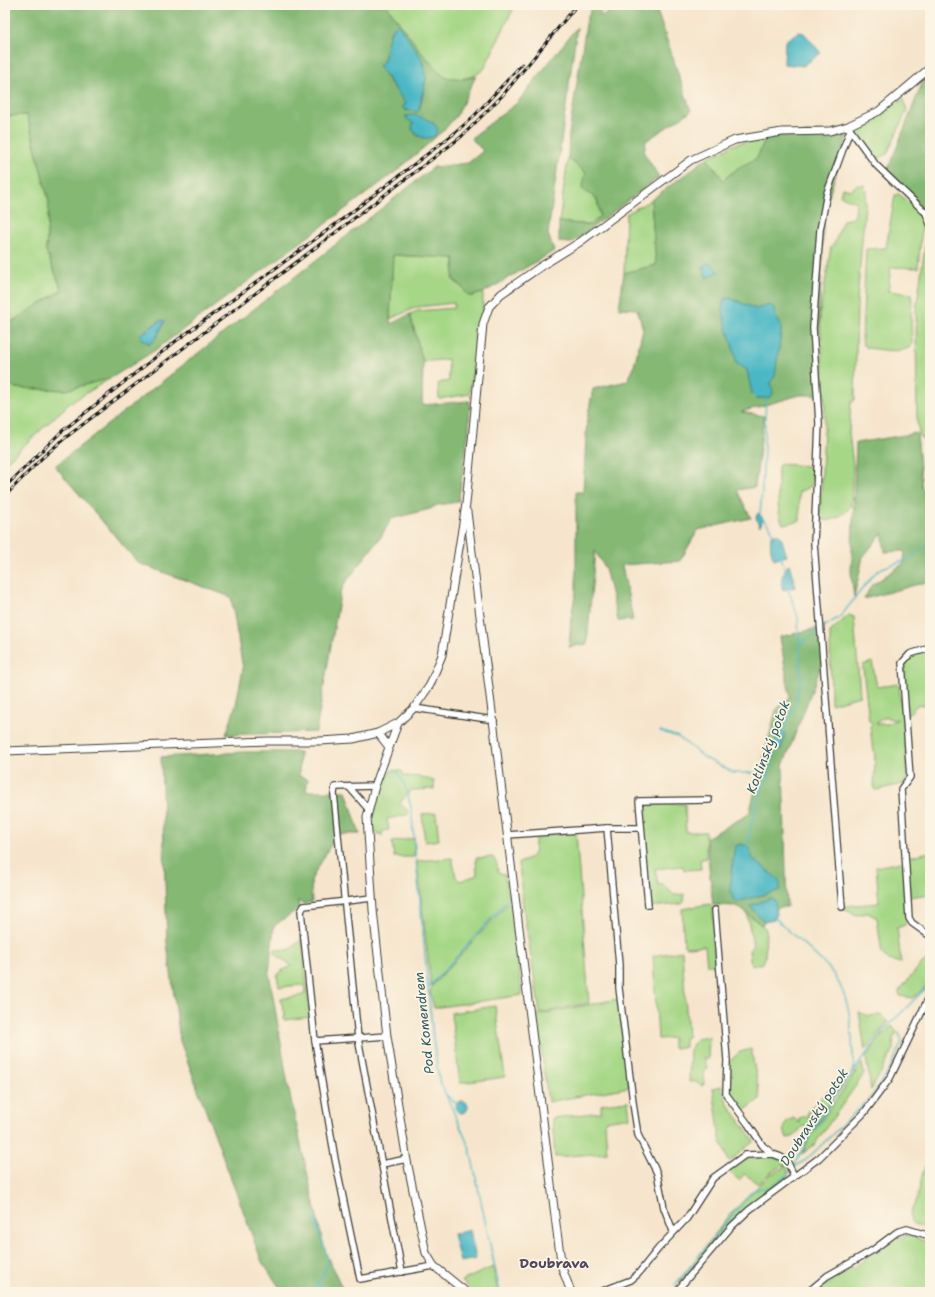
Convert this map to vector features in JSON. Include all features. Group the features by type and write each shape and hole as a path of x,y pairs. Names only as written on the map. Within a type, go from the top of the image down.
{"street":[{"path":"5,751 353,739 378,733 398,723 414,708 430,685 442,655 466,504 483,324 489,307 498,297 540,267 580,242 691,160 736,140 782,132 830,131 849,128 879,110 930,68"},
{"path":"849,128 876,165 926,213 930,224"},
{"path":"842,907 814,543 819,423 813,328 821,223 827,193 849,128"},
{"path":"466,504 557,1232 562,1268 571,1292"},
{"path":"930,648 910,654 902,663 910,777 908,782 901,789 909,918 912,923 930,936"},
{"path":"414,708 494,720"},
{"path":"398,723 375,786 367,817 372,898 387,1036 407,1159 426,1253 434,1266 466,1292"},
{"path":"378,733 389,747"},
{"path":"375,786 335,787 334,794 358,1038 402,1272"},
{"path":"349,787 369,810"},
{"path":"648,905 639,802 709,800"},
{"path":"507,835 607,828 641,828"},
{"path":"607,828 619,965 619,988 638,1135 657,1173 664,1208 674,1231"},
{"path":"372,898 304,906 301,911 315,1041 335,1159 360,1279 434,1266"},
{"path":"715,910 727,1060 726,1094 763,1146 773,1154 787,1161 794,1176"},
{"path":"676,1292 731,1227 750,1210 819,1158 864,1113 890,1078 930,995"},
{"path":"315,1041 387,1036"},
{"path":"600,1292 631,1280 638,1274 674,1231 687,1218 713,1178 730,1164 745,1155 773,1154"},
{"path":"382,1164 407,1159"},
{"path":"808,1292 827,1276 873,1250 897,1232 907,1229 930,1236"}],"green space":[{"path":"5,5 386,5 421,52 444,77 465,79 476,76 457,115 445,129 398,170 154,351 111,378 66,390 15,388 5,379 5,326 62,290 46,251 49,202 27,115 5,116","holes":["398,24 423,64 426,79 420,109 405,110 402,106 406,104 379,65 384,61 390,32","414,115 434,123 418,137 412,129 414,125 412,121","161,320 164,323 156,338 149,344 142,333"]},
{"path":"386,5 515,5 484,69 470,77 456,79 444,78 421,52"},
{"path":"593,5 604,5 599,16 632,5 655,5 691,111 646,141 644,153 659,177 572,243 559,242 559,222 591,225 600,216 597,199 582,189 586,173 568,158 569,134 587,18"},
{"path":"577,27 548,234 554,251 483,293 472,296 468,296 460,284 453,280 455,258 393,255 390,319 391,324 410,314 423,362 422,405 470,401 469,429 458,502 437,505 430,509 391,519 381,537 345,583 340,594 316,732 226,735 236,704 243,669 231,597 138,563 55,466 434,167 468,163 483,151 471,138 517,103"},
{"path":"930,75 930,216 887,172 923,81"},
{"path":"904,99 907,110 887,154 877,160 854,129"},
{"path":"27,115 49,202 46,251 62,290 5,326 5,116"},
{"path":"841,130 847,136 824,213 816,395 800,395 741,412 764,416 755,487 737,490 751,518 698,530 680,561 622,565 633,620 618,621 605,568 595,551 587,644 569,647 571,617 576,591 576,492 583,492 587,419 593,389 627,381 633,370 643,329 637,309 619,308 624,273 656,265 651,200 707,158 723,180 738,168 757,158 766,137"},
{"path":"766,137 757,158 738,168 723,180 707,158 736,144"},
{"path":"568,158 586,173 597,199 600,216 591,225 559,222"},
{"path":"857,185 865,185 866,192 857,302 855,400 851,403 849,432 853,466 851,506 845,513 837,518 824,520 820,519 825,406 820,315 831,247 835,242 843,220 853,218 855,215 856,202 840,196 842,188 851,190"},
{"path":"899,194 923,216 918,268 891,267 888,291 912,294 912,345 903,350 897,351 867,348 863,345 862,339 866,249 886,248 895,195"},
{"path":"651,200 656,265 624,273 626,214"},
{"path":"927,232 930,232 930,444 920,437 917,422 916,310"},
{"path":"393,254 405,256 455,258 453,280 472,296 483,293 483,309 469,394 439,399 438,383 449,381 448,359 423,362 410,314 418,311 454,308 454,303 417,307 390,319"},
{"path":"111,378 70,403 5,463 5,379 16,388 66,390"},
{"path":"917,433 922,489 930,491 930,581 864,599 871,586 904,563 905,551 885,552 882,533 863,557 854,597 851,572 856,443"},
{"path":"780,464 810,466 813,469 811,486 799,492 800,521 783,524 781,519 778,505 778,467"},
{"path":"849,615 854,617 860,696 831,704 830,632"},
{"path":"822,627 822,664 783,766 787,907 779,907 762,925 737,906 713,905 706,838 749,814 776,710 790,697 780,637"},
{"path":"930,650 930,701 927,704 916,706 907,716 904,675 906,661 914,654"},
{"path":"872,662 877,687 899,684 908,777 903,784 876,790 874,789 875,753 872,744 870,727 872,724 869,720 863,665","holes":["886,717 893,720 898,719 888,724 876,724"]},
{"path":"244,752 300,752 299,776 308,779 306,791 346,791 360,834 337,834 311,880 312,902 303,904 298,901 299,908 274,926 269,973 289,1091 321,1235 327,1256 344,1292 280,1292 280,1288 262,1262 180,1041 167,943 161,757"},
{"path":"392,770 402,771 404,776 421,777 434,781 434,789 411,790 400,803 409,812 407,815 387,819 389,830 382,831 383,835 380,835 372,830 371,817 381,790"},
{"path":"647,803 685,804 686,832 706,832 706,858 700,860 701,869 684,870 683,866 655,869 658,885 663,884 674,895 684,894 684,901 682,904 649,907 641,808"},
{"path":"436,813 439,840 425,842 422,814"},
{"path":"576,832 589,1003 540,1013 523,906 519,863 533,855 535,850 536,835"},
{"path":"414,838 414,857 394,857 392,842"},
{"path":"930,852 930,894 909,897 908,857"},
{"path":"493,857 497,864 498,872 505,875 509,899 431,986 417,863 418,861 452,858 456,877 460,881 477,875 476,858"},
{"path":"901,862 903,864 906,922 905,925 897,928 901,963 889,960 882,954 877,918 868,913 857,915 845,910 844,906 879,903 876,867"},
{"path":"508,903 511,904 522,995 434,1008 430,992 432,986"},
{"path":"710,904 713,910 715,964 707,965 705,946 687,947 684,945 682,909"},
{"path":"747,913 766,929 765,958 763,963 751,966 749,950 753,946"},
{"path":"302,937 310,1017 284,1020 285,1013 280,999 304,995 305,988 302,985 279,987 277,976 281,971 292,966 274,953 275,949 289,950 300,941"},
{"path":"682,951 688,1037 685,1038 685,1047 673,1048 673,1038 658,1039 653,956"},
{"path":"930,958 930,983 913,998 900,996 899,991 922,963"},
{"path":"618,999 629,1087 548,1102 537,1015"},
{"path":"495,1006 505,1077 460,1083 451,1013"},
{"path":"859,1012 868,1016 881,1015 888,1022 865,1050"},
{"path":"892,1026 897,1033 893,1038 894,1049 871,1090 866,1057 882,1035"},
{"path":"709,1037 708,1058 707,1060 703,1058 707,1067 704,1074 705,1084 702,1086 694,1081 689,1082 690,1050 696,1039"},
{"path":"751,1049 760,1099 744,1111 733,1100 728,1086 729,1062 740,1052"},
{"path":"862,1063 864,1074 814,1145 802,1154 810,1137"},
{"path":"843,1076 846,1078 814,1127 803,1126 793,1137 787,1138 784,1129 787,1121 794,1118 799,1123 799,1118 805,1116 808,1118 807,1112"},
{"path":"722,1086 727,1103 754,1141 729,1162 720,1138 713,1088"},
{"path":"628,1101 630,1117 605,1121 607,1153 555,1157 553,1118 601,1112 602,1104"},
{"path":"768,1155 784,1161 788,1169 787,1179 716,1239 681,1282 679,1282 728,1217 768,1176 785,1167 784,1164 767,1175 758,1184 745,1174 739,1180 727,1170 741,1160"},
{"path":"930,1156 930,1229 913,1224 910,1217 917,1198 923,1171"},
{"path":"909,1235 930,1243 930,1292 814,1292 897,1239"},
{"path":"493,1267 498,1291 475,1292 461,1281"}],"water":[{"path":"398,24 422,59 426,79 418,112 405,110 402,106 406,104 378,65 384,61 390,35 394,27"},
{"path":"798,32 804,33 821,53 803,66 784,64 785,41"},
{"path":"410,115 422,117 433,123 438,129 435,136 425,138 417,134 412,129 413,123 406,118 406,116"},
{"path":"706,263 713,265 718,272 707,278 703,268"},
{"path":"730,298 756,309 770,305 774,308 775,316 781,325 775,376 771,383 773,394 768,398 756,398 752,394 747,370 736,363 723,312 724,299"},
{"path":"162,320 165,321 156,338 149,345 148,342 142,341 140,335"},
{"path":"758,513 763,518 761,525 759,526 756,517"},
{"path":"778,534 781,537 787,556 774,559 770,545 771,536"},
{"path":"789,564 796,587 783,590 781,583 782,576"},
{"path":"781,729 785,734 781,750 773,747"},
{"path":"739,844 749,846 752,858 778,879 780,883 780,890 737,902 733,899 730,889 734,851 736,846"},
{"path":"771,898 775,901 777,914 774,920 764,922 750,906"},
{"path":"460,1101 464,1101 468,1107 464,1113 460,1113 456,1109 456,1105"},
{"path":"470,1230 476,1259 460,1262 453,1234"}],"waterway":[{"name":"Kotlinský potok","path":"760,514 766,398"},
{"name":"Kotlinský potok","path":"762,518 771,528 773,535"},
{"path":"823,627 840,617 874,574 882,568 909,559 930,545"},
{"name":"Kotlinský potok","path":"781,557 785,571"},
{"name":"Kotlinský potok","path":"783,732 796,702 801,678 798,617 788,589"},
{"path":"800,645 818,630"},
{"path":"660,731 678,737 705,758 734,773 768,773"},
{"name":"Kotlinský potok","path":"747,847 755,806 771,770 776,748"},
{"name":"Pod Komendrem","path":"396,770 405,785 411,807 433,1039 439,1079 470,1149 500,1292"},
{"path":"429,987 510,898"},
{"name":"Kotlinský potok","path":"775,918 827,966 836,978 847,1002 850,1016 854,1071"},
{"name":"Kotlinský potok","path":"792,1169 808,1139 836,1095 883,1031 930,984"},
{"path":"795,1166 806,1160 872,1096 889,1071 902,1042 899,1033"},
{"name":"Pod Komendrem","path":"446,1095 457,1104"},
{"name":"Doubravský potok","path":"675,1285 752,1191 777,1182 790,1172"},
{"path":"314,1217 327,1256 327,1268 317,1284"},
{"path":"309,1292 317,1284 333,1292"}],"railway":[{"path":"5,496 42,458 65,438 461,137 502,96 577,5"},
{"path":"6,486 61,432 176,341 340,221 456,132 475,115 522,64"}],"district":[{"name":"Doubrava","path":"554,1263"}]}
